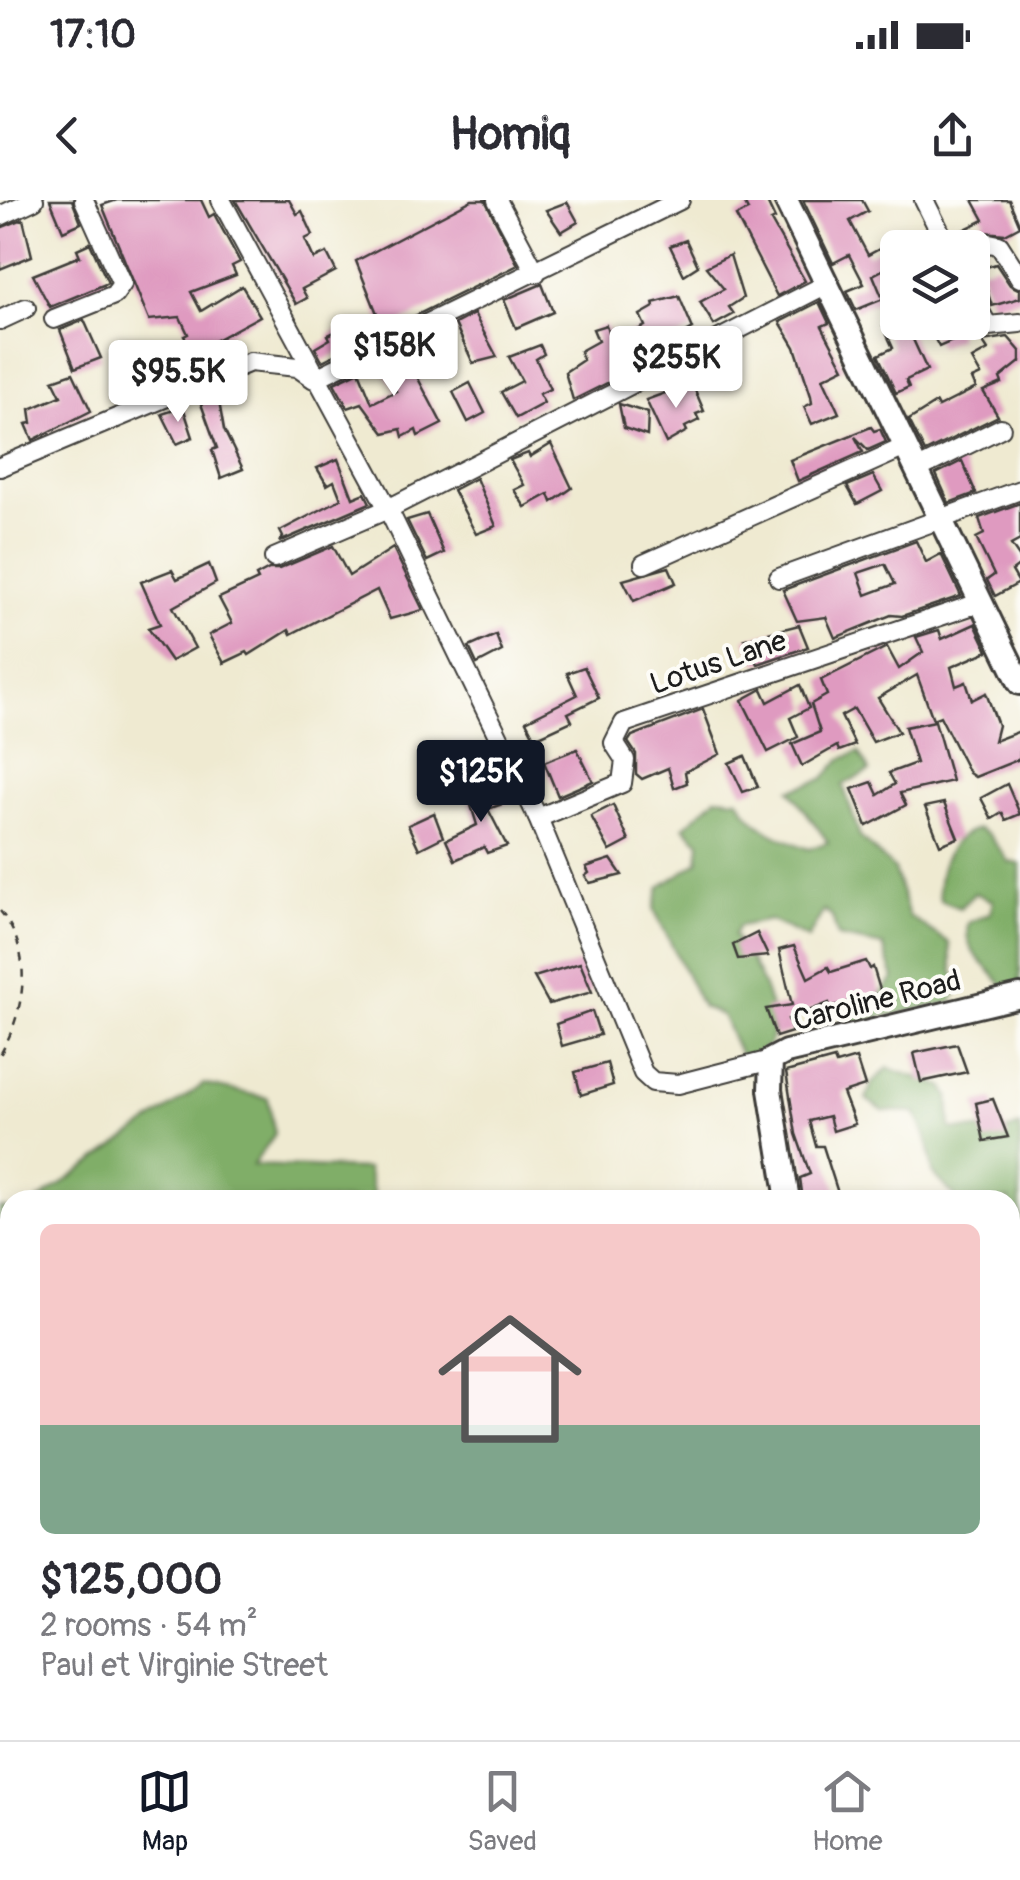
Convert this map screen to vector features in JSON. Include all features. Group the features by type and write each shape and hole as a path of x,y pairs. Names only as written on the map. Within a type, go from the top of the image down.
{"main road":[{"path":"786,200 1020,683"},
{"name":"Caroline Road","path":"786,1190 770,1090 771,1060 786,1052 1020,996"}],"street":[{"path":"0,216 34,200"},
{"path":"54,320 114,295 122,284 84,200"},
{"path":"221,200 388,509 538,818 643,1072 653,1082 678,1084 771,1060"},
{"path":"497,200 536,272"},
{"path":"314,378 680,200"},
{"path":"924,200 939,230"},
{"path":"990,243 999,245 1020,278"},
{"path":"274,558 388,509 828,284"},
{"path":"0,320 26,308"},
{"path":"990,326 1020,323"},
{"path":"0,467 250,362 297,368 314,378"},
{"path":"916,470 1001,428"},
{"path":"644,564 905,447"},
{"path":"780,578 1020,490"},
{"name":"Lotus Lane","path":"538,818 622,783 624,760 614,743 624,723 979,603"}],"path":[{"path":"0,911 14,928 24,976 14,1030 0,1055"}],"green space":[{"path":"859,752 870,771 843,785 860,837 894,869 909,916 949,943 953,973 961,982 952,1002 846,1024 853,1006 883,992 894,978 883,946 838,937 832,917 824,910 808,938 770,920 739,926 734,935 757,973 773,1018 769,1045 755,1054 740,1055 722,1015 702,1007 654,909 660,887 698,862 700,842 684,827 717,797 739,799 760,825 798,845 809,849 828,842 790,790 823,779 841,759"},
{"path":"979,829 989,835 1009,862 1020,864 1020,983 1003,987 973,951 967,934 968,923 990,913 993,901 975,893 960,908 940,900 939,878 946,856 960,838"},
{"path":"888,1068 943,1086 949,1096 951,1129 1006,1131 1020,1126 1020,1190 949,1190 933,1173 928,1142 915,1112 883,1111 866,1099 872,1083"},
{"path":"204,1084 268,1098 275,1134 253,1165 367,1169 372,1190 53,1190"}],"building":[{"path":"50,200 72,200 81,223 63,231"},
{"path":"117,200 201,200 209,217 214,214 240,262 232,266 236,275 191,292 201,311 242,286 260,316 214,341 223,360 202,368 184,336 188,334 180,317 149,320 102,205"},
{"path":"235,200 289,200 297,214 302,211 313,235 305,239 314,259 327,253 336,271 302,289 307,298 296,304"},
{"path":"472,200 485,200 518,265 384,331 356,261"},
{"path":"743,200 766,200 775,219 771,221 805,281 777,296 736,216 748,210"},
{"path":"803,200 862,200 868,211 850,221 868,255 880,249 880,271 873,275 880,300 856,310 847,291 864,284 849,255 833,263"},
{"path":"973,200 1009,200 1020,226 1005,234 963,230 984,220"},
{"path":"567,202 578,222 561,232 546,210"},
{"path":"23,219 32,256 0,269 0,228"},
{"path":"686,240 698,266 684,275 670,246"},
{"path":"90,243 108,283 50,307 33,275 80,256 77,249"},
{"path":"730,255 743,298 729,307 734,314 714,325 700,302 724,289 706,267"},
{"path":"996,264 1010,285 1020,290 1020,298 992,306 990,266"},
{"path":"542,284 553,312 516,328 504,300"},
{"path":"679,296 693,329 643,357 645,361 625,374 573,400 565,372 583,360 580,351 598,341 593,329 606,325 611,340 634,332 645,326 640,315 654,307 653,303"},
{"path":"819,302 829,323 822,326 844,368 823,378 839,413 812,424 804,407 812,403 811,396 795,347 780,322"},
{"path":"474,314 497,357 473,363 455,324"},
{"path":"84,320 101,358 75,368 60,330"},
{"path":"352,324 361,342 322,361 315,348 330,339 328,335"},
{"path":"1008,337 1020,351 1020,362 1000,378 1002,383 983,391 998,416 925,452 909,420 936,403 938,407 976,388 972,379 981,375 972,359 988,350 982,341"},
{"path":"889,340 913,340 927,370 906,380 909,387 896,393 878,355 893,348"},
{"path":"935,340 955,340 939,347"},
{"path":"540,345 544,354 536,359 550,389 539,394 544,403 516,418 501,392 522,381 509,357"},
{"path":"403,350 442,424 418,436 416,430 403,437 401,429 384,433 362,403 348,408 334,383 359,371 372,403 396,391 378,362"},
{"path":"73,373 91,411 33,440 26,424 32,423 30,409 61,396 53,380"},
{"path":"470,383 485,413 468,422 453,392"},
{"path":"692,383 704,411 696,414 699,420 685,427 687,431 666,443 646,400"},
{"path":"218,396 224,430 243,469 221,478 212,450 217,448 200,401"},
{"path":"619,404 648,413 647,436 624,428"},
{"path":"183,407 193,437 177,444 162,414"},
{"path":"871,427 874,431 880,429 886,442 868,450 855,437 863,452 798,481 790,460"},
{"path":"551,444 572,488 552,502 549,494 525,507 514,490 524,485 510,460 528,453 530,457"},
{"path":"338,459 353,498 365,493 370,503 279,542 283,537 280,531 341,499 334,481 327,485 317,468"},
{"path":"962,461 976,493 949,503 936,474"},
{"path":"873,475 882,491 857,504 847,486"},
{"path":"476,478 496,526 476,534 453,490"},
{"path":"1020,503 1020,540 1011,545 1020,558 1020,565 1012,571 1019,583 995,596 987,580 994,575 976,538 984,534 979,518"},
{"path":"427,514 444,553 427,561 407,520"},
{"path":"916,541 926,562 941,554 961,596 902,616 891,615 835,638 826,617 797,621 783,590","holes":["885,564 895,584 866,595 858,573"]},
{"path":"333,546 349,576 393,548 423,610 390,619 377,590 291,634 289,630 249,655 247,652 224,663 209,635 232,623 219,598 258,580 256,576 269,569 279,569"},
{"path":"209,564 216,583 173,607 195,648 171,661 148,628 160,624 141,582 172,570 177,579"},
{"path":"669,567 676,583 634,601 623,580"},
{"path":"975,624 988,651 951,667 956,686 966,682 972,700 986,693 998,725 994,741 1020,731 1020,759 975,777 969,773 940,716 933,719 917,675 878,698 899,732 873,742 854,709 841,716 855,745 839,751 837,746 802,766 792,744 820,732 811,704 827,695 821,680 887,647 899,669 923,652 916,637 939,630 942,639"},
{"path":"799,625 808,647 758,664 745,639"},
{"path":"496,635 502,651 477,664 469,647"},
{"path":"584,667 599,698 568,713 572,721 535,738 526,721 577,695 567,673"},
{"path":"800,685 809,708 790,718 798,737 768,752 742,700 762,689 768,702"},
{"path":"703,709 720,754 685,772 687,783 674,788 668,768 642,779 636,774 636,754 628,742 632,736"},
{"path":"935,721 952,781 900,793 906,805 867,826 852,789 872,782 878,795 895,784 889,773 916,763 905,727"},
{"path":"577,749 593,781 558,796 544,762"},
{"path":"745,756 758,787 743,792 729,763"},
{"path":"498,782 508,802 488,809 507,846 487,853 484,847 455,860 446,840 477,825 469,799 475,796 473,793"},
{"path":"1007,784 1020,814 1006,820 1002,813 992,819 981,798"},
{"path":"944,803 958,838 940,845 925,807"},
{"path":"613,805 629,841 610,851 591,816"},
{"path":"434,813 443,837 419,849 408,825"},
{"path":"611,859 622,875 590,883 585,876 589,873 586,867"},
{"path":"757,933 768,956 738,959 733,945"},
{"path":"794,946 808,978 828,967 831,972 866,961 870,969 873,967 881,993 830,1007 829,1003 788,1019 792,1032 776,1037 766,1009 792,1005 779,950"},
{"path":"580,963 592,992 549,1004 534,977"},
{"path":"592,1011 600,1035 562,1046 556,1024"},
{"path":"957,1044 967,1072 921,1082 914,1053"},
{"path":"856,1058 865,1086 843,1093 855,1124 833,1131 829,1116 809,1121 816,1146 823,1146 837,1190 802,1190 800,1178 810,1174 796,1134 786,1072 834,1059 836,1064"},
{"path":"607,1063 613,1085 581,1095 575,1072"},
{"path":"993,1099 1008,1137 984,1141 976,1103"}]}
